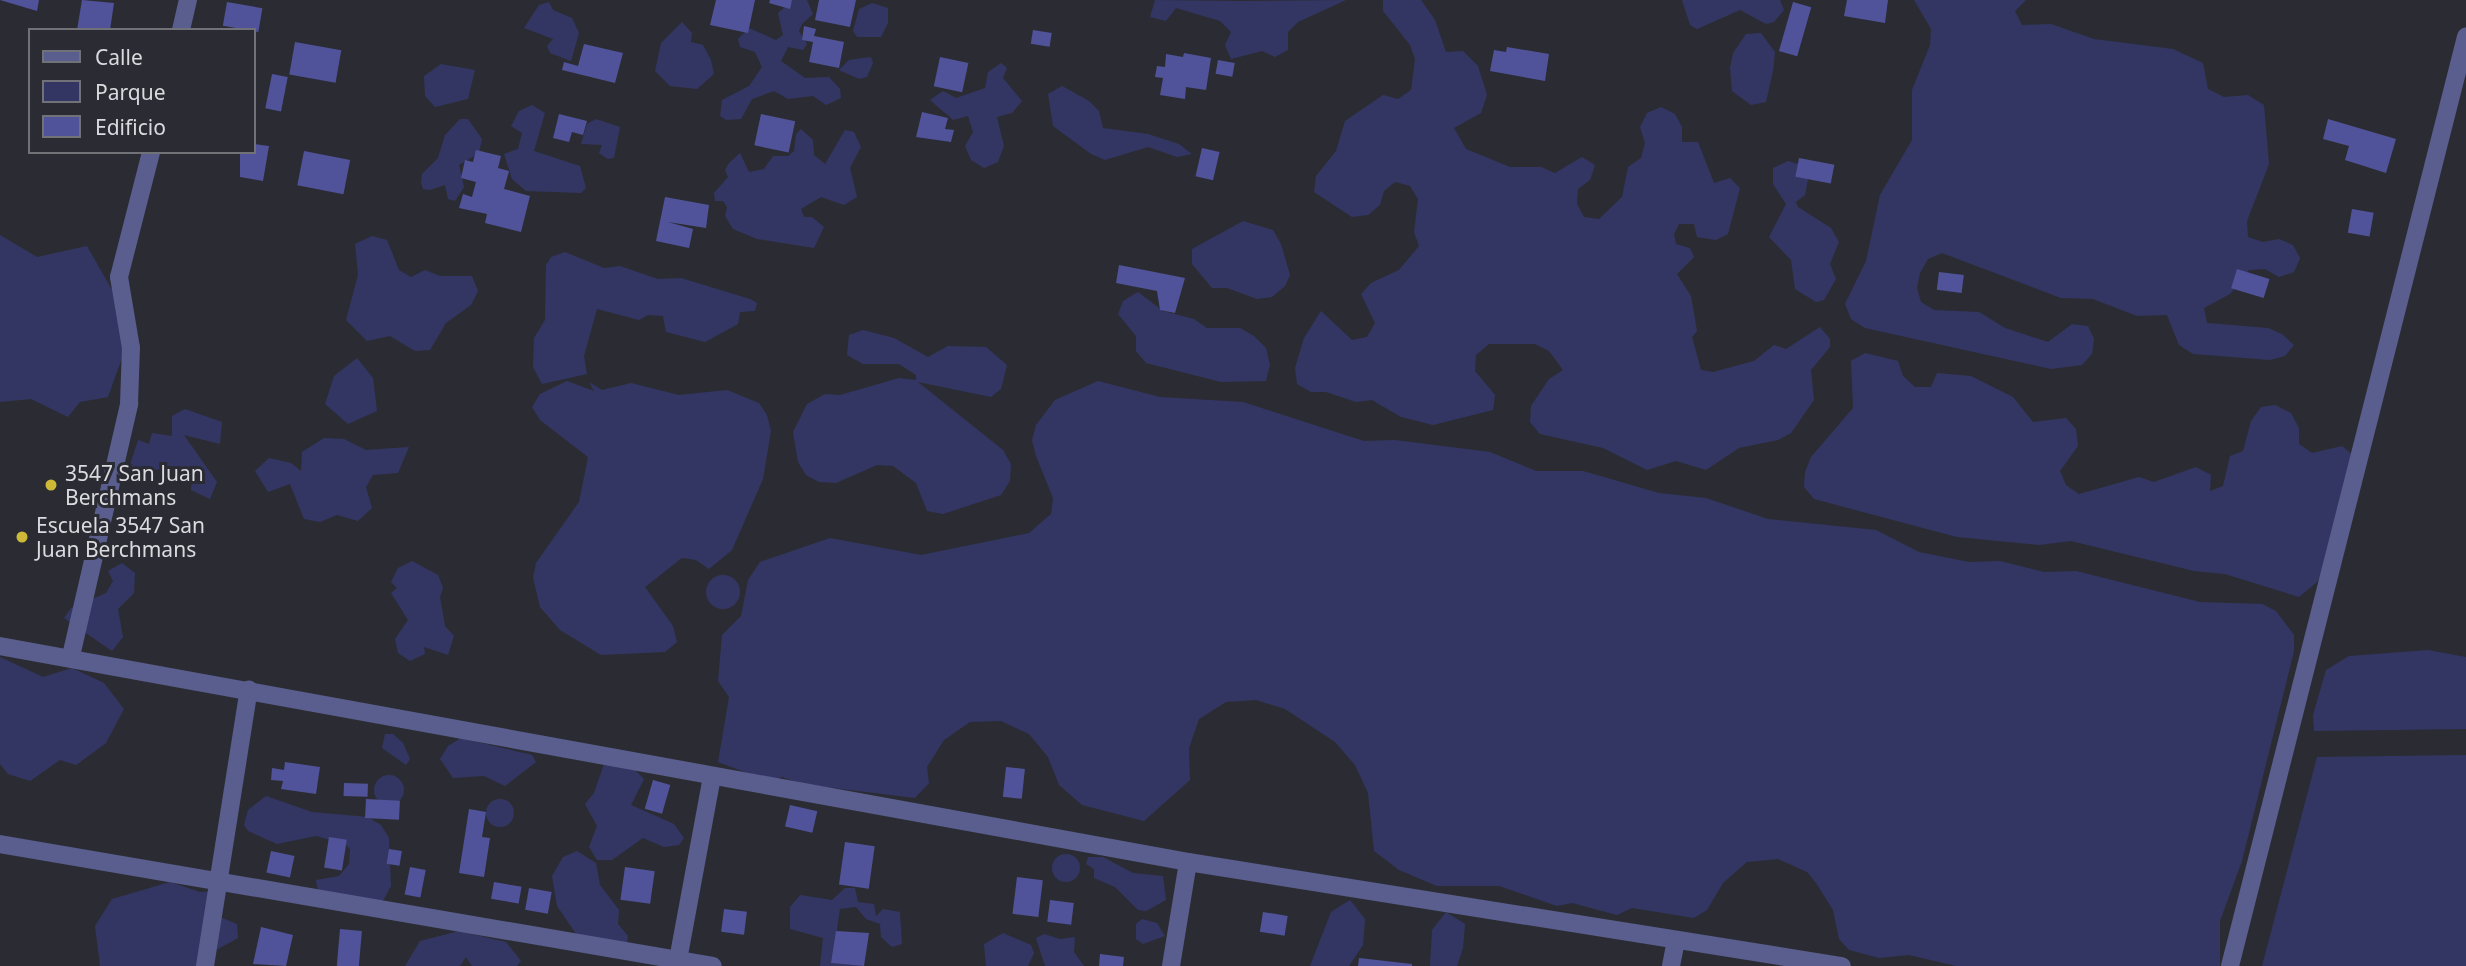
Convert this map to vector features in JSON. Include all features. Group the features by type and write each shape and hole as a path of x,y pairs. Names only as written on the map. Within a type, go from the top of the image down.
{"street":[{"path":"181,28 188,0"},
{"path":"2230,966 2466,37"},
{"path":"71,656 129,404 131,348 120,277 150,154"},
{"path":"0,646 71,656 1188,862 1842,966"},
{"path":"205,966 249,689"},
{"path":"678,960 712,776"},
{"path":"0,844 712,966"},
{"path":"1171,966 1188,862"},
{"path":"1671,966 1676,941"}],"green space":[{"path":"793,0 807,0 813,14 802,24 799,31 807,44 803,50 788,47 781,61 805,78 829,77 840,89 841,98 826,105 813,96 788,99 774,91 752,99 741,119 726,120 720,116 722,100 749,86 762,67 755,52 740,47 738,39 749,28 776,40 783,35 778,13"},
{"path":"1155,0 1346,0 1298,22 1288,32 1288,50 1275,57 1262,51 1231,59 1225,45 1231,32 1220,21 1176,8 1166,21 1150,17"},
{"path":"1383,0 1421,0 1435,20 1446,52 1463,51 1478,66 1487,95 1481,113 1454,128 1466,149 1510,167 1541,167 1555,173 1582,157 1595,165 1590,180 1578,189 1577,204 1584,217 1599,219 1622,197 1628,167 1641,158 1645,143 1640,127 1647,113 1661,107 1675,114 1682,127 1682,142 1698,142 1714,183 1730,178 1740,188 1728,234 1716,240 1697,237 1694,224 1679,224 1674,234 1676,244 1690,248 1694,257 1677,274 1691,296 1697,331 1692,337 1701,370 1713,372 1754,361 1774,345 1786,349 1820,327 1830,339 1830,347 1811,370 1814,400 1791,433 1778,440 1739,448 1706,470 1676,461 1647,470 1603,448 1540,434 1530,422 1531,406 1549,379 1563,370 1549,351 1535,344 1489,344 1476,355 1475,371 1495,395 1493,410 1433,425 1401,417 1372,400 1356,402 1326,392 1311,392 1297,384 1295,368 1304,338 1321,311 1352,340 1367,337 1375,323 1361,294 1371,283 1399,270 1419,246 1414,232 1418,199 1410,186 1395,182 1384,191 1380,205 1368,215 1352,217 1314,192 1316,176 1336,151 1345,121 1383,95 1398,99 1411,90 1415,59 1410,45 1383,11"},
{"path":"1682,0 1780,0 1784,10 1774,22 1766,24 1740,10 1697,29 1690,25"},
{"path":"1914,0 2026,0 2015,11 2022,25 2051,24 2094,39 2173,49 2203,63 2208,89 2224,97 2248,95 2264,105 2269,164 2247,221 2248,237 2263,242 2279,239 2293,245 2300,258 2294,272 2279,277 2265,269 2249,270 2230,294 2204,308 2207,323 2268,328 2282,334 2294,345 2285,356 2270,360 2193,354 2179,345 2167,315 2137,316 2093,299 2061,298 1942,253 1928,259 1920,273 1917,288 1921,302 1934,310 1979,312 2005,328 2048,342 2072,324 2088,326 2094,339 2092,354 2082,365 2051,369 1865,328 1851,319 1845,304 1866,261 1880,195 1912,140 1912,90 1930,45 1931,29"},
{"path":"549,2 553,10 572,18 579,33 571,61 550,53 547,46 553,39 524,28 539,5"},
{"path":"872,3 888,8 888,23 881,37 857,37 853,31 859,9"},
{"path":"682,22 692,33 691,42 703,45 711,60 714,74 697,89 670,86 655,71 661,43"},
{"path":"1761,33 1775,52 1773,71 1766,102 1751,105 1732,91 1730,68 1733,53 1746,34"},
{"path":"871,57 873,63 867,77 859,79 839,70 849,60"},
{"path":"1001,63 1007,68 1003,78 1022,101 1012,113 997,117 1004,146 998,162 984,168 971,160 965,146 973,132 968,116 953,120 930,100 943,91 956,98 985,88 988,72"},
{"path":"441,64 475,70 468,99 435,107 425,96 424,76"},
{"path":"1062,86 1089,101 1099,111 1103,128 1148,134 1179,144 1192,154 1177,157 1148,147 1105,160 1091,154 1053,126 1048,94"},
{"path":"532,105 545,113 534,151 580,166 586,188 581,193 526,191 512,179 504,154 518,149 522,133 511,126 519,111"},
{"path":"460,119 468,119 482,139 479,153 459,165 464,187 455,201 448,199 445,185 430,190 423,189 421,182 422,174 438,158 445,135"},
{"path":"596,119 620,127 614,158 608,159 599,153 602,145 581,144 587,124"},
{"path":"801,129 813,140 814,155 825,164 845,130 854,132 861,147 850,168 857,197 844,205 821,197 801,209 804,217 812,217 824,227 814,248 757,239 733,229 725,216 727,207 723,201 715,201 714,193 728,177 725,170 729,163 740,153 749,172 764,169 773,156 788,156 794,151 796,134"},
{"path":"1788,161 1802,165 1808,179 1805,195 1796,202 1798,207 1831,228 1839,242 1830,264 1836,279 1824,300 1816,302 1795,289 1791,260 1769,237 1786,204 1773,184 1773,168"},
{"path":"1243,221 1273,230 1281,244 1290,275 1285,286 1272,297 1257,299 1227,288 1212,288 1192,264 1192,249"},
{"path":"0,235 37,257 87,246 133,327 108,397 80,402 68,417 31,399 0,402"},
{"path":"372,236 387,240 399,270 411,277 425,270 440,276 472,276 478,291 471,305 446,323 430,350 415,351 390,336 367,341 346,320 358,275 355,244"},
{"path":"565,252 604,268 620,266 658,279 681,278 750,299 757,303 755,311 740,312 738,324 705,342 666,332 663,316 648,315 639,320 597,309 584,356 587,374 542,384 533,367 534,338 545,320 546,265 551,257"},
{"path":"1138,292 1163,311 1194,319 1207,328 1240,328 1254,336 1266,348 1270,365 1266,381 1221,382 1146,363 1136,351 1136,336 1118,314 1123,301"},
{"path":"863,330 894,338 928,357 948,346 986,347 1007,365 1001,389 991,397 918,382 1003,450 1011,464 1010,481 1001,495 943,514 927,511 916,483 893,466 877,465 836,483 819,482 806,475 798,462 793,432 807,404 825,394 840,395 899,378 916,380 916,375 899,364 863,364 847,355 849,335"},
{"path":"1865,353 1898,361 1903,376 1915,387 1931,387 1937,373 1971,376 2013,397 2033,422 2066,418 2076,429 2078,446 2060,471 2066,485 2079,494 2139,477 2154,482 2196,467 2211,475 2210,491 2223,486 2230,456 2243,451 2251,421 2261,407 2275,405 2291,413 2299,428 2299,444 2312,453 2342,446 2354,456 2336,556 2316,583 2299,597 2225,574 2194,571 2071,541 2039,545 1957,537 1814,499 1804,487 1805,472 1811,457 1853,408 1851,361"},
{"path":"357,358 373,378 377,411 348,424 325,404 334,376"},
{"path":"567,381 594,391 589,382 602,390 631,383 679,395 727,390 759,403 767,415 771,431 763,479 732,550 709,569 696,560 682,558 645,587 673,626 677,642 665,652 601,655 560,630 540,607 533,578 536,563 579,502 588,457 540,420 532,407 540,394"},
{"path":"1098,381 1160,397 1243,402 1364,441 1395,440 1490,452 1536,471 1583,471 1659,493 1706,498 1768,519 1876,530 1919,552 1969,562 2000,561 2044,572 2076,571 2200,602 2262,604 2276,611 2294,635 2294,651 2242,861 2220,921 2220,966 1956,966 1909,955 1879,958 1849,950 1839,939 1833,910 1816,883 1807,872 1778,859 1747,862 1723,883 1707,910 1694,918 1632,908 1617,915 1572,903 1557,906 1499,886 1437,886 1399,870 1374,851 1368,793 1355,765 1335,742 1285,709 1256,700 1226,702 1199,719 1189,748 1190,780 1144,821 1082,805 1059,785 1048,757 1029,734 1001,721 970,722 944,740 927,767 929,783 915,798 801,784 782,777 769,781 718,762 729,697 718,681 722,635 741,616 748,580 760,562 830,538 921,555 1029,533 1051,514 1053,498 1032,440 1036,425 1055,400"},
{"path":"185,409 222,422 220,444 184,435 217,482 210,499 191,490 192,478 177,467 138,472 129,468 138,440 149,444 152,433 172,436 172,416"},
{"path":"324,438 344,439 366,450 409,447 398,473 373,475 366,487 372,508 358,521 337,515 320,522 304,519 290,484 268,492 255,471 269,458 291,463 301,471 302,452"},
{"path":"412,561 438,575 443,588 440,597 445,626 454,636 448,655 424,647 425,654 410,661 398,653 395,639 408,620 391,593 397,588 391,582 398,568"},
{"path":"122,563 135,573 134,593 118,609 123,637 112,651 64,618 71,608 106,593 113,581 108,571"},
{"path":"723,575 735,580 740,592 735,604 723,609 711,604 706,592 711,580"},
{"path":"2428,650 2466,657 2466,729 2314,731 2313,715 2326,670 2349,656"},
{"path":"0,657 43,677 72,668 104,683 124,709 106,743 76,765 60,760 30,781 8,774 0,764"},
{"path":"385,734 393,734 403,743 410,759 406,765 382,748"},
{"path":"461,738 532,755 536,762 505,786 484,776 453,778 440,759 448,746"},
{"path":"2466,755 2466,966 2262,966 2317,757"},
{"path":"604,764 633,768 644,779 631,805 674,824 684,838 679,845 664,847 643,838 612,860 597,860 589,847 597,826 585,804 594,793"},
{"path":"389,775 400,779 404,790 400,801 389,805 378,801 374,790 378,779"},
{"path":"266,796 312,812 368,817 381,825 389,838 391,886 380,906 321,893 317,887 316,880 339,876 349,864 350,849 345,844 316,836 277,844 248,831 244,825 248,810"},
{"path":"500,799 510,803 514,813 510,823 500,827 490,823 486,813 490,803"},
{"path":"577,851 596,863 600,885 619,910 618,924 628,936 627,944 583,944 557,906 552,876 563,857"},
{"path":"1066,854 1076,858 1080,868 1076,878 1066,882 1056,878 1052,868 1056,858"},
{"path":"1088,857 1103,857 1133,873 1163,876 1166,900 1146,911 1138,910 1115,887 1094,878 1094,869 1086,864"},
{"path":"170,882 200,892 215,891 215,915 237,924 238,938 205,956 197,966 100,966 95,926 112,899"},
{"path":"845,888 855,888 858,902 874,904 876,916 883,909 900,912 902,944 892,947 881,937 880,924 866,919 856,907 840,909 832,963 865,966 820,966 823,938 790,929 790,907 800,895 832,900"},
{"path":"1350,900 1365,919 1363,945 1349,966 1310,966 1331,912"},
{"path":"1446,912 1465,924 1463,948 1457,966 1430,966 1432,930"},
{"path":"1142,919 1157,923 1165,936 1143,944 1136,939 1136,924"},
{"path":"459,931 506,942 521,961 517,966 472,966 466,957 460,966 405,966 420,941"},
{"path":"1003,933 1031,945 1034,953 1028,966 986,966 984,944"},
{"path":"1044,934 1060,939 1075,937 1074,952 1084,966 1045,966 1036,938"}],"building":[{"path":"0,0 39,0 37,11"},
{"path":"82,0 114,3 110,28 77,28"},
{"path":"716,0 755,0 748,33 710,25"},
{"path":"770,0 792,0 790,9 769,3"},
{"path":"819,0 856,0 850,27 815,20"},
{"path":"1847,0 1888,0 1885,23 1844,16"},
{"path":"227,2 262,8 258,32 256,28 223,26"},
{"path":"1793,2 1811,7 1797,56 1779,51"},
{"path":"804,26 816,29 814,36 844,42 839,68 809,62 813,42 802,40"},
{"path":"1033,30 1052,33 1050,47 1031,44"},
{"path":"295,42 341,50 336,83 289,74"},
{"path":"584,44 623,53 615,83 562,70 564,62 578,66"},
{"path":"1507,47 1549,54 1545,81 1490,71 1494,50 1506,52"},
{"path":"1184,53 1211,58 1206,90 1186,87 1185,99 1160,95 1163,78 1155,77 1157,66 1165,67 1166,54 1183,57"},
{"path":"940,57 968,63 962,92 934,86"},
{"path":"1218,60 1235,63 1232,77 1216,74"},
{"path":"272,74 288,77 281,111 265,108"},
{"path":"922,112 948,118 945,129 954,130 951,142 916,137"},
{"path":"559,114 587,121 583,135 572,132 569,142 553,138"},
{"path":"761,114 795,121 789,153 754,145"},
{"path":"2328,119 2396,139 2386,173 2345,160 2349,146 2323,139"},
{"path":"256,144 269,146 263,181 240,177 240,154 256,154"},
{"path":"1202,148 1220,152 1213,180 1195,176"},
{"path":"476,150 501,156 498,168 509,171 504,189 530,196 521,232 485,223 487,214 459,208 463,194 472,197 476,182 461,178 465,160 473,162"},
{"path":"304,151 350,160 343,194 297,185"},
{"path":"1799,158 1834,165 1831,184 1795,177"},
{"path":"665,197 709,205 706,228 668,222 693,229 689,248 656,241"},
{"path":"2352,209 2374,213 2369,236 2348,233"},
{"path":"1119,265 1185,278 1175,313 1160,310 1157,291 1116,283"},
{"path":"2237,269 2270,279 2264,298 2231,288"},
{"path":"1939,272 1964,275 1962,293 1937,290"},
{"path":"285,762 320,767 316,794 281,789 283,781 271,780 272,768 284,770"},
{"path":"1006,767 1025,769 1022,799 1003,797"},
{"path":"653,780 670,785 662,814 645,809"},
{"path":"344,783 368,784 368,797 344,796"},
{"path":"366,799 400,801 399,820 365,818"},
{"path":"790,805 817,811 812,833 785,826"},
{"path":"469,809 486,812 482,837 490,838 484,877 459,873"},
{"path":"329,837 347,840 342,870 324,868"},
{"path":"845,842 875,846 869,889 839,885"},
{"path":"389,849 402,851 399,866 387,864"},
{"path":"271,851 294,856 290,878 266,873"},
{"path":"410,867 426,870 420,898 405,894"},
{"path":"625,867 655,871 650,904 620,900"},
{"path":"1017,877 1043,880 1038,917 1012,914"},
{"path":"494,882 522,887 519,904 491,899"},
{"path":"529,888 552,892 548,914 525,910"},
{"path":"1050,900 1074,903 1071,925 1047,922"},
{"path":"724,909 747,912 744,935 721,932"},
{"path":"1263,912 1288,916 1285,936 1260,932"},
{"path":"261,927 293,935 286,966 253,964"},
{"path":"340,929 362,931 359,966 337,966"},
{"path":"836,931 869,933 864,966 831,963"},
{"path":"1100,954 1124,957 1123,966 1099,966"},
{"path":"1359,958 1412,964 1412,966 1358,966"}],"place":[{"name":"3547 San Juan Berchmans","path":"51,485"},
{"name":"Escuela 3547 San Juan Berchmans","path":"22,537"}]}
